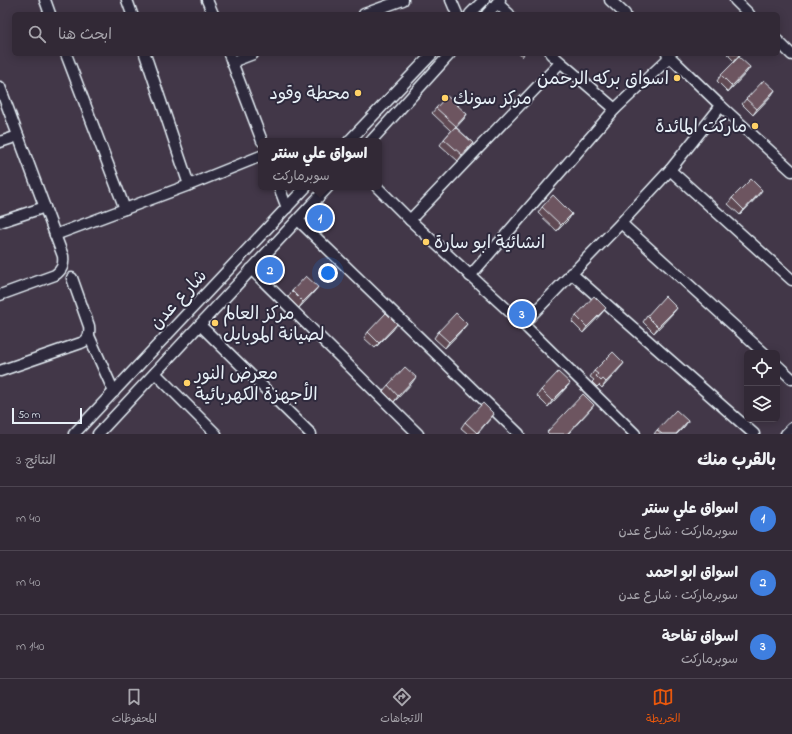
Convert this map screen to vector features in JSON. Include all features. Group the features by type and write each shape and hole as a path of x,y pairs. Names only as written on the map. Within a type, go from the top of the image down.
{"street":[{"path":"45,0 49,12"},
{"path":"127,0 131,12"},
{"path":"207,0 212,12"},
{"path":"370,12 403,0"},
{"path":"451,0 456,12"},
{"path":"472,12 484,0"},
{"path":"610,0 623,12"},
{"path":"735,0 748,12"},
{"path":"489,12 498,1 507,12"},
{"path":"780,44 792,55"},
{"path":"67,56 125,209"},
{"path":"146,56 189,185"},
{"path":"242,56 231,58 261,138"},
{"path":"352,138 430,56"},
{"path":"374,138 448,56"},
{"path":"553,56 615,109"},
{"path":"470,276 615,109 669,56 792,171"},
{"path":"410,220 560,63"},
{"path":"0,87 64,261 58,273 51,277 0,294"},
{"path":"523,324 571,272 622,223 670,170 721,106"},
{"path":"0,142 18,136"},
{"path":"55,235 189,185 258,157"},
{"path":"670,170 792,280"},
{"path":"280,190 287,208"},
{"name":"شارع عدن","path":"74,434 303,190"},
{"name":"شارع عدن","path":"98,434 325,190"},
{"path":"380,190 410,220 523,324 634,434"},
{"path":"0,222 45,207"},
{"path":"298,220 519,434"},
{"path":"622,223 761,350"},
{"path":"252,269 418,434"},
{"path":"571,272 754,434"},
{"path":"72,278 89,326 89,336 114,392"},
{"path":"200,325 311,434"},
{"path":"0,371 84,342 89,336"},
{"path":"780,368 792,379"},
{"path":"155,373 216,434"},
{"path":"786,434 792,428"}],"building":[{"path":"739,57 750,67 732,86 721,75"},
{"path":"764,80 775,90 757,109 746,99"},
{"path":"447,96 467,114 456,126 436,108"},
{"path":"455,127 473,143 462,155 444,139"},
{"path":"751,179 762,190 744,210 732,198"},
{"path":"553,195 572,214 561,225 542,207"},
{"path":"306,276 318,287 303,302 292,291"},
{"path":"594,296 606,308 587,327 576,316"},
{"path":"665,296 677,308 658,327 647,316"},
{"path":"386,313 397,324 379,343 368,332"},
{"path":"456,313 467,324 449,342 438,332"},
{"path":"613,352 624,363 606,382 603,379 601,381 596,376 598,374 594,371"},
{"path":"405,367 416,377 398,396 388,385"},
{"path":"558,372 570,383 552,401 541,390"},
{"path":"583,394 594,405 567,434 549,434 547,432"},
{"path":"483,403 494,414 477,433 465,422"},
{"path":"676,410 688,421 676,434 662,434 657,430"}],"place":[{"name":"اسواق بركه الرحمن","path":"677,78"},
{"name":"محطة وقود","path":"358,93"},
{"name":"مركز سونك","path":"445,98"},
{"name":"ماركت المائدة","path":"755,126"},
{"name":"اسواق علي سنتر","path":"320,218"},
{"name":"انشائية ابو سارة","path":"426,242"},
{"name":"اسواق ابو احمد","path":"270,270"},
{"name":"اسواق تفاحة","path":"522,314"},
{"name":"مركز العالم لصيانة الموبايل","path":"215,323"},
{"name":"معرض النور الأجهزة الكهربائية","path":"187,383"}]}
